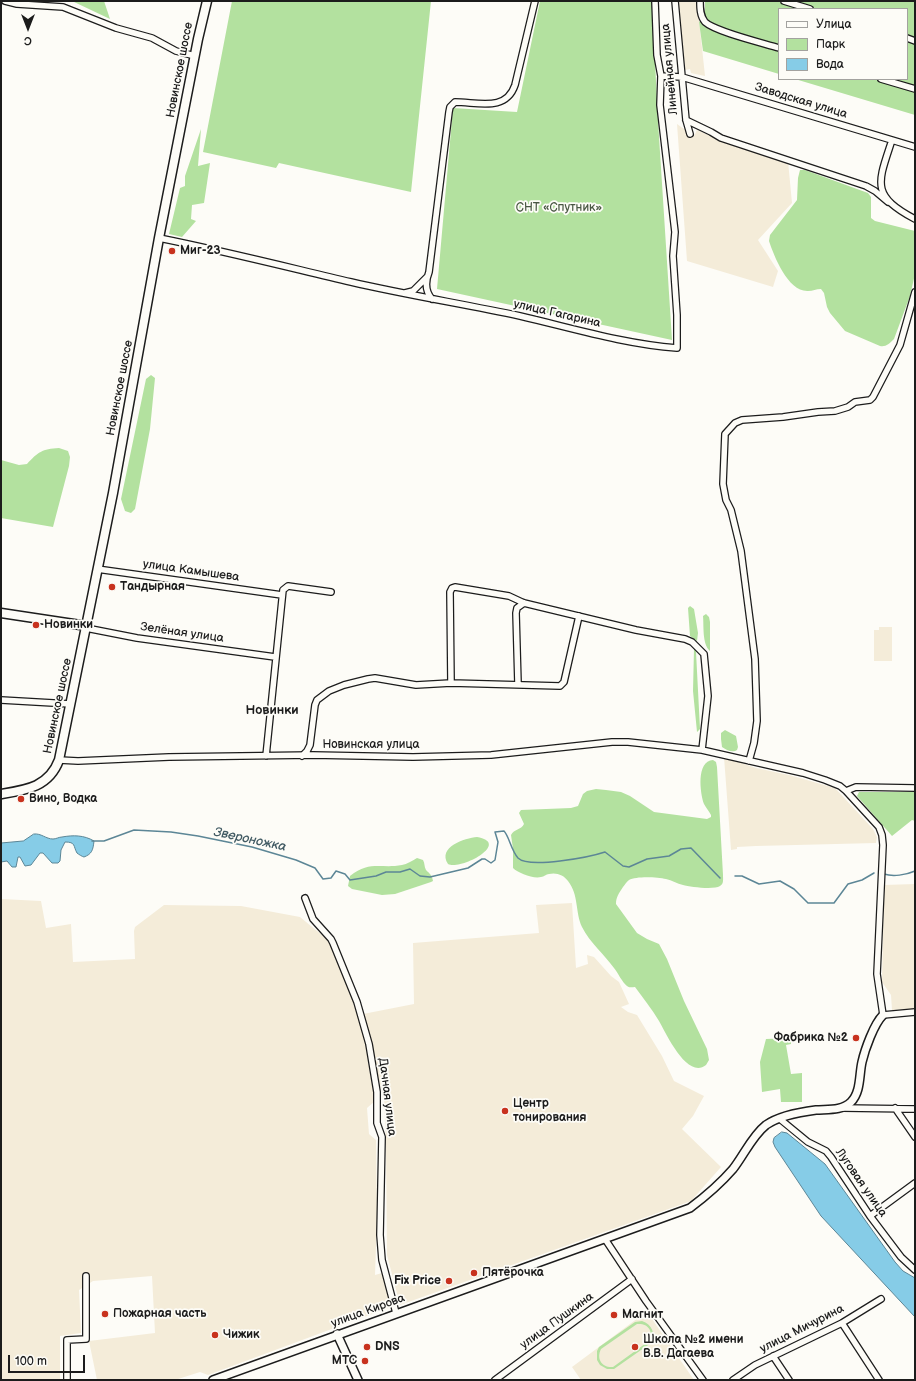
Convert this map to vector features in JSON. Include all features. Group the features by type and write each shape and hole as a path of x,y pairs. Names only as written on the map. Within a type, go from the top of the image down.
{"main road":[{"name":"Новинское шоссе","path":"1,794 30,788 43,782 49,777 59,760 86,627 195,56 207,1"},
{"path":"1,613 86,627"}],"street":[{"path":"5,1 17,4 63,7 116,28 152,38 176,51 195,56"},
{"path":"432,299 427,294 426,286 450,107 456,102 499,103 510,96 515,85 535,1"},
{"path":"655,1 657,55 661,76"},
{"name":"Линейная улица","path":"675,1 686,120 690,134"},
{"path":"700,1 700,8 703,18 709,25 723,31 778,48"},
{"path":"784,1 807,8"},
{"name":"Заводская улица","path":"661,76 682,77 915,147"},
{"name":"улица Гагарина","path":"160,238 206,247 404,293 519,316 642,344 677,348 678,315 673,256 675,232 660,105 661,76"},
{"path":"884,80 915,89"},
{"path":"686,120 721,138 866,186 902,212 915,219"},
{"path":"888,202 882,192 881,178 892,140"},
{"path":"404,293 413,291 427,277"},
{"path":"749,761 754,743 756,721 755,659 741,551 731,510 726,500 723,484 725,434 735,422 742,420 842,410 855,402 870,400 900,345 915,292"},
{"name":"улица Камышева","path":"97,569 282,595"},
{"path":"266,756 282,590 288,586 331,592"},
{"path":"451,684 450,595 452,588 458,587 509,596 524,604 636,630 685,639 692,642 704,654 708,696 702,750"},
{"path":"518,684 515,629 516,614 517,608 524,604"},
{"path":"302,756 310,746 315,705 317,700 329,691 344,685 375,678 408,684 518,684 554,686 562,684 564,682 579,616"},
{"name":"Зелёная улица","path":"86,627 137,638 275,657"},
{"path":"1,700 71,704"},
{"name":"Новинская улица","path":"59,760 266,756 413,757 492,754 612,742 628,742 702,750 803,773 826,780 840,786 846,791 879,827 882,835 883,845 877,974 884,1015"},
{"path":"310,746 317,756"},
{"path":"846,791 856,787 915,788"},
{"name":"Дачная улица","path":"305,898 313,919 333,943 357,1002 369,1044 377,1092 377,1123 382,1137 380,1235 382,1260 396,1313"},
{"path":"843,1108 851,1102 857,1092 862,1062 871,1036 880,1019 884,1015 915,1012"},
{"path":"843,1108 915,1109"},
{"name":"улица Кирова","path":"213,1380 337,1334 690,1208 708,1195 733,1168 766,1125 780,1119 814,1111 843,1108"},
{"path":"895,1108 915,1137"},
{"name":"Луговая улица","path":"780,1119 808,1142 826,1151 870,1216 901,1257 915,1270"},
{"path":"870,1216 915,1182"},
{"path":"605,1239 702,1380"},
{"path":"67,1380 67,1340 86,1339 86,1276"},
{"name":"улица Пушкина","path":"495,1380 632,1279"},
{"name":"улица Мичурина","path":"733,1380 755,1365 842,1323 881,1299"},
{"path":"842,1323 879,1380"},
{"path":"337,1334 358,1380"},
{"path":"773,1356 789,1380"}],"shaded area":[{"path":"678,1 697,1 705,76 691,73 690,69 685,70"},
{"path":"677,124 694,136 697,130 713,137 788,161 792,203 758,240 778,271 773,287 687,261"},
{"path":"879,627 892,627 892,661 874,661 874,630 879,630"},
{"path":"724,757 756,768 789,775 835,788 873,829 877,837 876,843 756,846 737,847 737,849 731,850"},
{"path":"915,884 915,1009 892,1010 891,995 882,982 884,885"},
{"path":"1,899 41,901 46,928 71,924 73,962 135,959 135,927 164,905 241,906 300,917 328,940 340,966 354,1004 368,1052 367,1055 375,1101 367,1108 369,1134 376,1140 377,1217 375,1275 382,1273 391,1307 208,1375 200,1372 175,1380 97,1380 89,1341 155,1333 152,1276 93,1281 79,1290 81,1333 60,1336 60,1380 1,1380"},
{"path":"572,903 576,968 588,964 587,955 594,957 611,976 619,982 629,1004 621,1007 628,1012 637,1015 662,1056 674,1081 704,1096 693,1116 682,1129 721,1167 691,1201 400,1305 387,1255 384,1100 363,1014 414,1004 413,943 539,933 536,905"},
{"name":"Школа №2 имени В.В. Дагаева","path":"638,1318 652,1319 694,1380 581,1380 572,1367"}],"green space":[{"path":"72,1 104,1 110,19"},
{"path":"232,1 431,1 411,192 279,163 276,168 203,152"},
{"name":"СНТ «Спутник»","path":"540,1 652,1 672,340 437,289 453,108 517,112"},
{"path":"705,1 915,1 915,115 798,80 908,80 908,8 778,8 778,74 703,51 699,22 705,17"},
{"path":"201,129 198,166 210,163 204,203 192,205 191,219 196,221 182,237 169,234 180,188 185,186 185,176"},
{"path":"800,170 805,170 868,193 871,197 871,218 875,221 915,231 915,274 910,296 894,339 887,345 880,346 845,331 830,313 824,293 821,289 808,291 801,290 794,286 788,280 778,264 769,241 770,235 797,200"},
{"path":"151,375 155,378 150,429 135,509 131,513 125,511 121,499 146,379"},
{"path":"59,448 68,451 70,457 53,527 1,518 1,460 19,465 27,464 41,452 48,449"},
{"path":"690,606 694,609 698,633 697,641 690,636 688,608"},
{"path":"706,614 709,617 710,622 710,651 707,648 704,635 703,616"},
{"path":"694,649 696,652 700,729 697,732 693,691"},
{"path":"725,730 736,736 738,747 737,750 730,751 722,747 721,733"},
{"path":"713,760 716,762 717,767 723,875 722,884 713,888 702,888 691,887 662,878 636,878 629,880 626,883 618,895 616,904 637,933 659,944 667,959 684,1001 707,1049 709,1060 706,1065 699,1068 692,1066 685,1061 678,1053 656,1017 635,987 629,987 625,984 589,938 582,927 578,915 574,892 566,879 554,873 542,877 530,876 522,874 513,868 511,835 524,824 519,813 521,810 571,808 578,806 583,794 587,791 596,789 621,792 630,796 654,812 707,819 711,817 711,815 704,804 701,778 704,766"},
{"path":"859,792 915,792 915,821 912,820 892,836 857,796"},
{"path":"477,837 486,840 489,845 486,850 472,860 463,864 448,864 446,853 449,848 466,839"},
{"path":"417,858 423,860 425,869 433,881 395,894 382,895 352,889 348,886 350,876 364,868 402,865"},
{"path":"791,1038 791,1044 786,1045 791,1074 802,1073 802,1102 781,1102 780,1089 762,1092 760,1062 766,1039"},
{"path":"642,1321 651,1327 653,1336 651,1343 614,1369 607,1369 600,1365 597,1360 597,1351 599,1347 635,1322","holes":["637,1324 641,1324 649,1328 651,1334 649,1341 613,1367 603,1364 599,1356 601,1349"]}],"water":[{"path":"34,834 39,834 53,839 78,836 90,839 94,841 92,851 84,857 77,853 73,844 65,842 61,850 60,861 58,863 52,863 43,853 40,853 31,865 25,866 20,857 18,857 16,867 12,867 7,861 1,862 1,843 23,841"},
{"path":"782,1132 787,1133 825,1164 895,1262 903,1271 915,1278 915,1317 821,1216 775,1147 773,1142 774,1138"}],"waterway":[{"name":"Звероножка","path":"92,841 104,841 134,830 171,832 198,836 252,847 296,860 315,868 323,879 331,878 336,871 345,874 350,880 376,876 386,872 400,872 410,869 420,876 430,877 468,868 482,859 485,859 491,863 495,860 498,842 495,832 504,831 516,855 524,861 560,861 587,857 605,852 623,866 629,867 647,859 669,856 681,849 691,848 720,878"},
{"name":"Звероножка","path":"884,874 900,875 915,871"},
{"name":"Звероножка","path":"735,876 742,876 759,884 780,881 794,889 808,903 834,903 848,884 862,880 874,873"}],"place":[{"name":"Миг-23","path":"172,251"},
{"name":"Тандырная","path":"112,587"},
{"name":"Новинки","path":"36,625"},
{"name":"Вино, Водка","path":"21,799"},
{"name":"Фабрика №2","path":"856,1038"},
{"name":"Центр тонирования","path":"505,1111"},
{"name":"Пятёрочка","path":"474,1273"},
{"name":"Fix Price","path":"449,1281"},
{"name":"Пожарная часть","path":"105,1314"},
{"name":"Магнит","path":"614,1315"},
{"name":"Чижик","path":"215,1335"},
{"name":"DNS","path":"367,1347"},
{"name":"Школа №2 имени В.В. Дагаева","path":"635,1347"},
{"name":"МТС","path":"365,1361"}],"district":[{"name":"Новинки","path":"272,711"}]}
